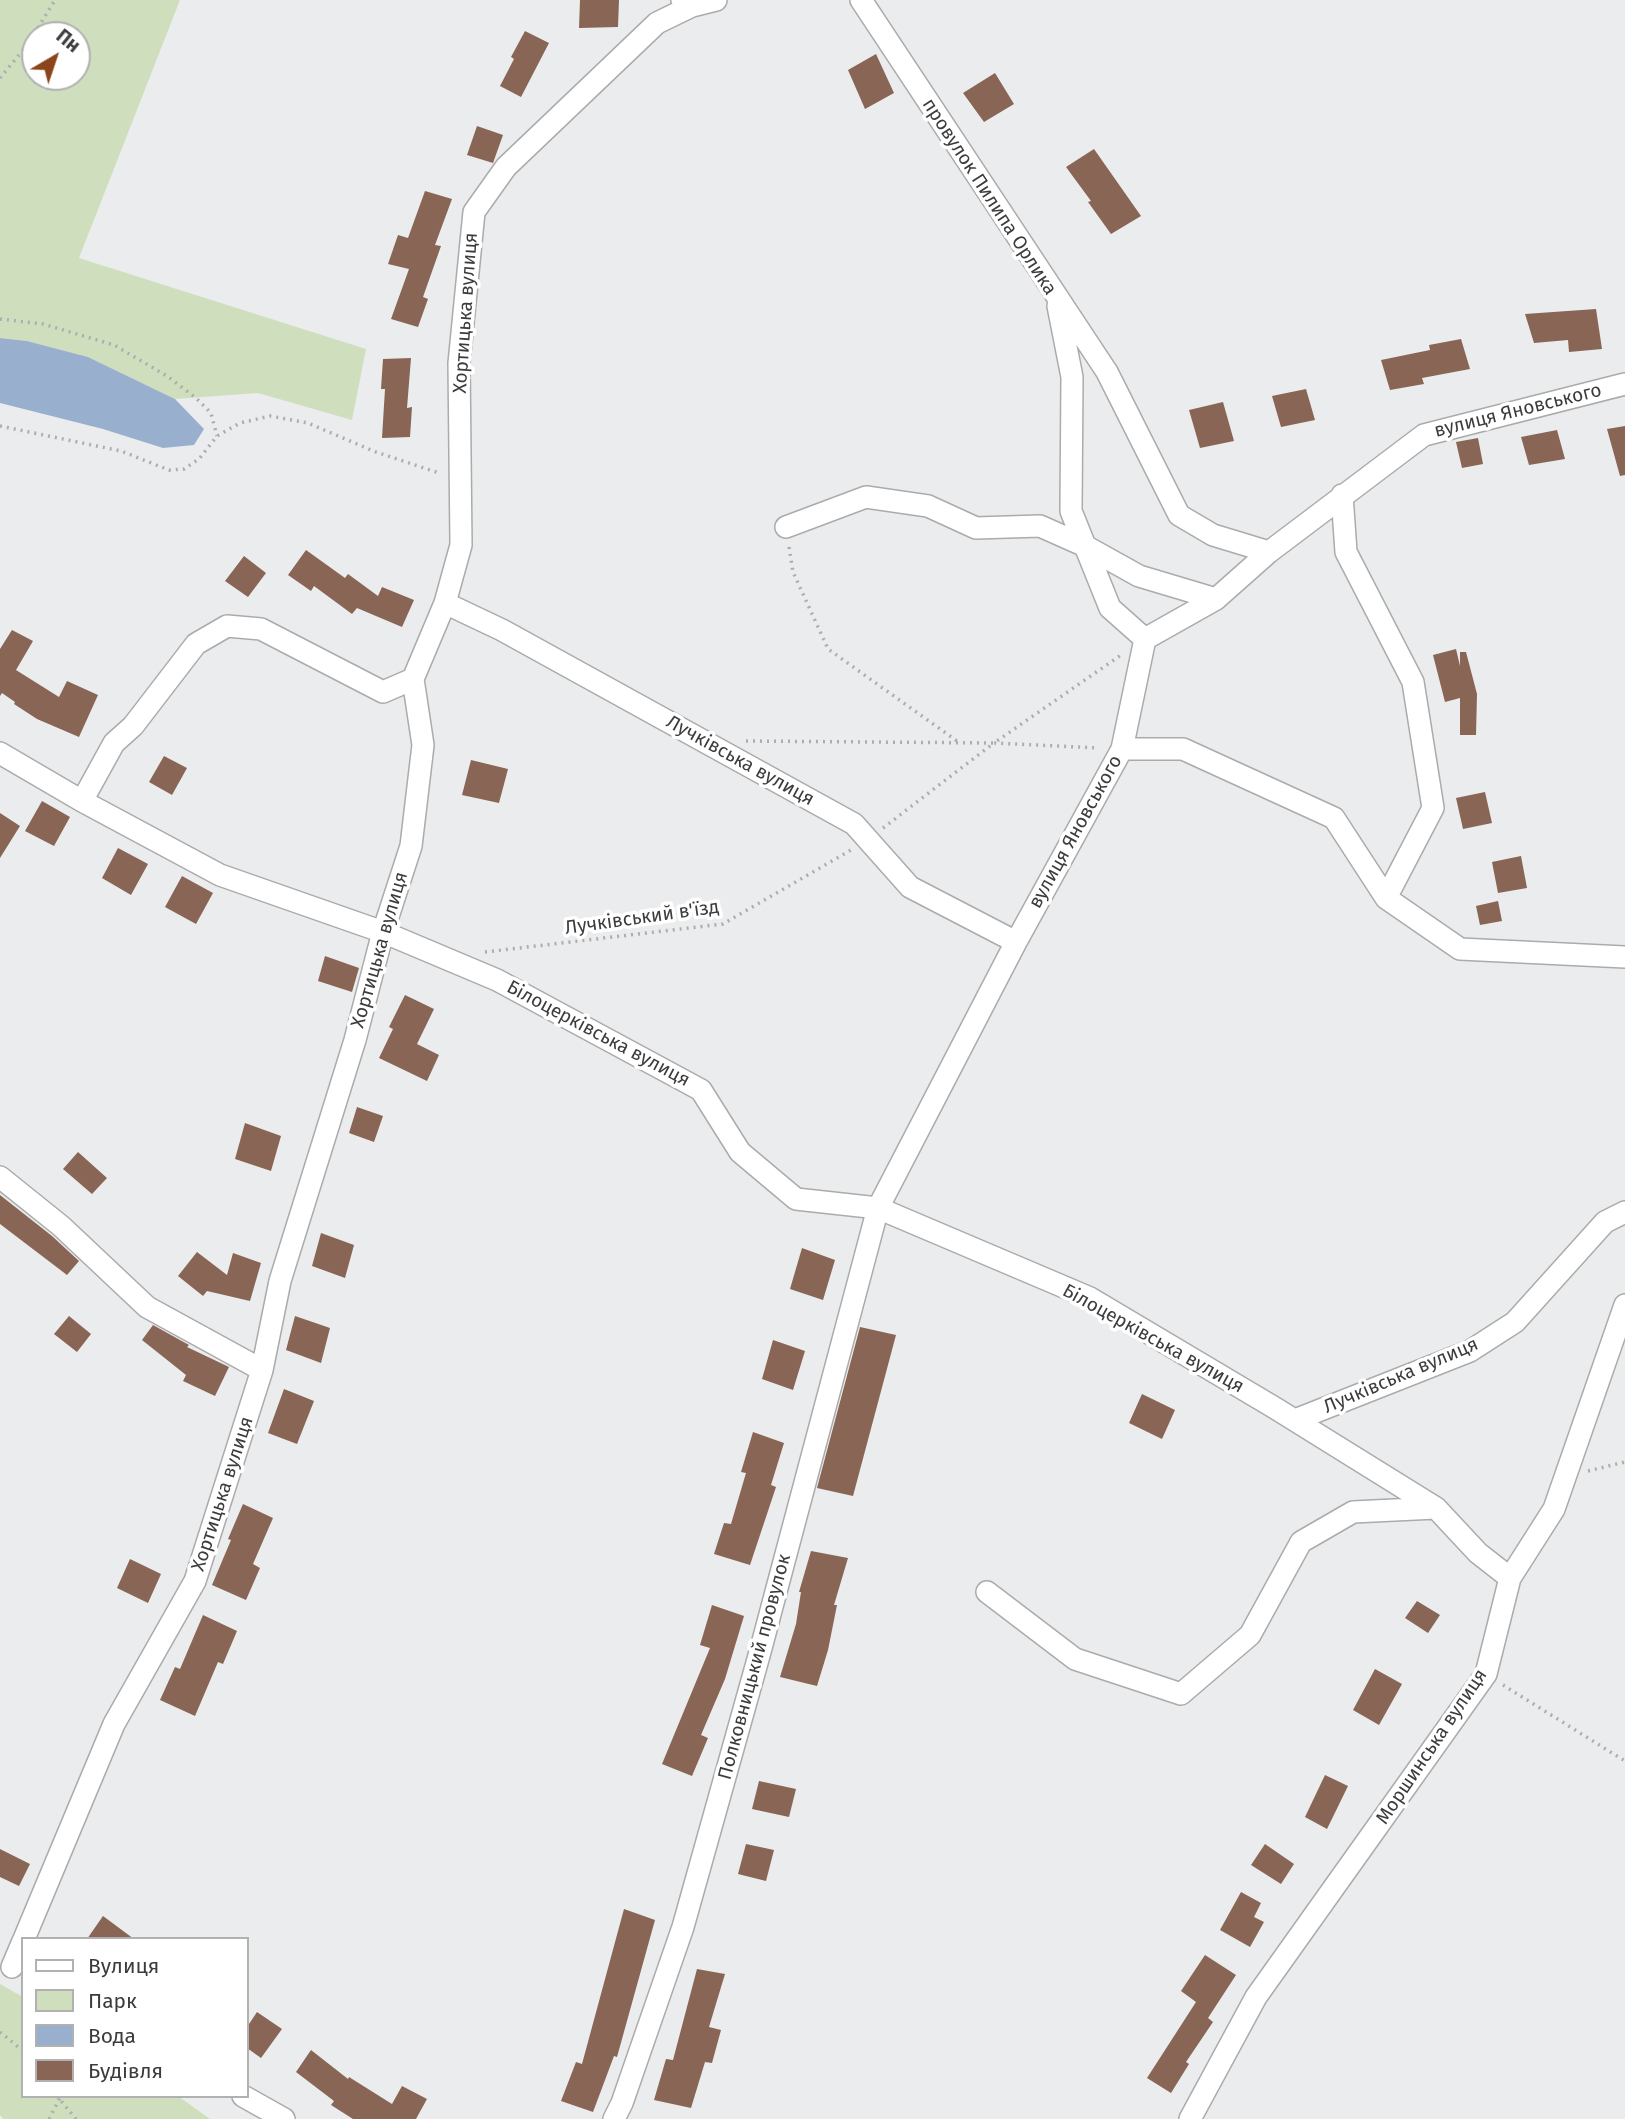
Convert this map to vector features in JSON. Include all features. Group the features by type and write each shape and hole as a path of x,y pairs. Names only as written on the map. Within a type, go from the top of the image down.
{"street":[{"name":"Хортицька вулиця","path":"24,1937 114,1724 195,1581 262,1370 280,1281 355,1040 383,933 411,846 423,744 413,679 445,603 461,545 459,363 474,212 506,167 657,23 687,3 716,0"},
{"name":"провулок Пилипа Орлика","path":"861,0 1056,297 1072,377 1070,511 1110,608 1144,639"},
{"path":"1056,297 1107,372 1178,515 1213,536 1269,552"},
{"name":"вулиця Яновського","path":"878,1208 1016,942 1122,749 1144,639 1216,599 1269,552 1424,435 1625,384"},
{"path":"1342,495 1346,552 1413,681 1433,808 1386,898"},
{"path":"786,527 866,497 928,506 976,528 1040,526 1085,546 1139,576 1216,599"},
{"name":"Лучківська вулиця","path":"445,603 513,636 854,824 910,887 1016,942"},
{"path":"82,801 114,743 133,726 196,643 227,626 261,629 383,692 413,679"},
{"path":"1122,749 1183,749 1334,818 1386,898 1460,949 1625,957"},
{"name":"Білоцерківська вулиця","path":"0,753 220,876 383,933 497,980 701,1090 740,1153 796,1199 878,1208 1090,1298 1436,1508 1478,1553 1510,1577"},
{"path":"0,1177 61,1226 147,1307 262,1370"},
{"name":"Полковницький провулок","path":"614,2119 622,2103 683,1927 760,1652 878,1208"},
{"name":"Лучківська вулиця","path":"1295,1420 1470,1351 1515,1322 1605,1222 1625,1212"},
{"name":"Моршинська вулиця","path":"1190,2119 1256,1997 1486,1674 1510,1577 1554,1509 1625,1306"},
{"path":"987,1592 1075,1659 1181,1694 1250,1635 1301,1542 1353,1512 1436,1508"},
{"name":"Хортицька вулиця","path":"11,1968 21,1945"},
{"path":"247,2098 284,2119"}],"path":[{"path":"0,78 28,44 55,0"},
{"path":"0,318 43,324 114,345 167,376 196,398 211,413 217,436"},
{"path":"0,426 121,452 169,470 184,469 199,459 217,436 240,423 270,416 308,423 376,452 461,480"},
{"path":"786,527 793,572 828,649 959,742"},
{"name":"Лучківський в'їзд","path":"482,952 723,924 868,840 994,743 1144,639"},
{"path":"746,741 959,742 1122,749"},
{"path":"1566,1476 1625,1462"},
{"path":"1486,1674 1625,1761"},
{"path":"0,2032 21,2049"},
{"path":"49,2119 59,2098"},
{"path":"60,2098 76,2119"}],"green space":[{"path":"0,0 180,0 79,258 366,349 352,420 258,393 175,399 88,357 27,341 0,338"},
{"path":"0,1984 21,1996 21,2098 181,2098 210,2119 3,2119 0,2115"}],"water":[{"path":"0,338 27,341 88,357 175,399 204,429 194,445 163,448 103,429 0,403"}],"building":[{"path":"580,0 619,0 618,27 579,28"},
{"path":"525,31 549,43 521,97 500,86"},
{"path":"876,54 894,93 865,109 848,70"},
{"path":"995,73 1014,104 984,122 963,93"},
{"path":"477,126 503,135 493,163 467,155"},
{"path":"1094,149 1141,216 1111,234 1066,167"},
{"path":"425,191 452,199 435,245 441,246 423,297 428,299 418,327 391,319 409,269 388,264 398,235 408,238"},
{"path":"1596,309 1602,349 1569,352 1568,340 1534,343 1525,314"},
{"path":"1461,339 1470,369 1422,378 1424,384 1390,390 1381,360 1430,350 1429,345"},
{"path":"411,358 407,408 412,407 410,437 382,438 385,389 381,389 383,359"},
{"path":"1306,389 1315,420 1281,427 1272,396"},
{"path":"1223,402 1234,441 1200,448 1189,410"},
{"path":"1625,426 1625,475 1620,476 1607,429"},
{"path":"1557,430 1565,459 1529,465 1521,437"},
{"path":"1478,438 1483,464 1462,468 1456,442"},
{"path":"306,550 345,578 348,574 378,596 382,587 414,600 402,627 357,608 352,614 314,586 311,591 288,575"},
{"path":"244,556 266,573 248,597 225,581"},
{"path":"12,630 33,641 16,670 59,697 67,681 98,695 79,737 37,719 2,693 0,696 0,649"},
{"path":"1456,649 1460,666 1460,652 1466,652 1477,694 1476,735 1460,735 1460,698 1445,702 1433,655"},
{"path":"164,756 187,768 172,795 149,782"},
{"path":"471,760 508,769 499,803 462,795"},
{"path":"1485,792 1492,823 1463,829 1456,798"},
{"path":"42,801 70,817 54,846 25,831"},
{"path":"0,813 20,826 0,858"},
{"path":"118,848 148,864 131,895 102,878"},
{"path":"1521,856 1527,888 1498,893 1492,862"},
{"path":"182,876 213,893 196,924 165,907"},
{"path":"1498,901 1502,921 1480,925 1476,906"},
{"path":"325,956 359,968 352,992 318,981"},
{"path":"405,995 434,1009 417,1044 439,1055 427,1081 379,1058 393,1029 389,1027"},
{"path":"357,1107 383,1116 374,1142 349,1133"},
{"path":"245,1123 281,1136 271,1171 235,1159"},
{"path":"78,1152 107,1178 92,1194 63,1169"},
{"path":"0,1195 79,1261 67,1275 0,1224"},
{"path":"321,1233 354,1245 345,1278 312,1266"},
{"path":"802,1248 835,1260 823,1300 790,1289"},
{"path":"197,1252 227,1275 233,1253 261,1263 250,1301 207,1291 203,1296 178,1276"},
{"path":"69,1316 91,1334 77,1352 54,1334"},
{"path":"295,1316 330,1328 321,1363 286,1350"},
{"path":"153,1325 189,1345 187,1347 229,1367 215,1396 183,1381 186,1375 142,1340"},
{"path":"860,1327 896,1335 853,1496 817,1488"},
{"path":"773,1340 805,1351 793,1390 762,1379"},
{"path":"284,1389 314,1401 297,1444 268,1433"},
{"path":"1142,1394 1175,1410 1162,1439 1129,1423"},
{"path":"753,1432 784,1443 771,1485 776,1487 750,1565 714,1554 724,1523 731,1524 746,1473 741,1472"},
{"path":"243,1504 273,1518 253,1564 260,1568 246,1600 212,1585"},
{"path":"811,1551 848,1558 834,1605 837,1605 828,1650 817,1686 780,1677 796,1624 799,1592"},
{"path":"130,1559 161,1574 148,1603 117,1588"},
{"path":"1417,1601 1440,1615 1428,1633 1405,1618"},
{"path":"712,1605 744,1616 725,1679 701,1735 708,1738 692,1776 662,1764 710,1648 700,1645"},
{"path":"203,1615 237,1631 223,1664 218,1662 195,1716 160,1700 175,1667 180,1669"},
{"path":"1375,1669 1402,1684 1379,1725 1353,1710"},
{"path":"1325,1775 1348,1786 1327,1829 1305,1817"},
{"path":"759,1781 796,1789 789,1817 752,1809"},
{"path":"746,1844 774,1850 766,1881 738,1874"},
{"path":"1265,1844 1294,1864 1281,1884 1251,1865"},
{"path":"0,1849 30,1864 19,1886 0,1877"},
{"path":"1241,1892 1261,1903 1254,1917 1264,1922 1250,1947 1220,1930"},
{"path":"624,1909 655,1920 617,2057 614,2056 593,2112 561,2101 576,2062 582,2064"},
{"path":"103,1916 131,1937 88,1937"},
{"path":"1205,1955 1236,1975 1208,2018 1213,2022 1186,2062 1189,2064 1171,2093 1147,2078 1196,2002 1181,1991"},
{"path":"697,1969 725,1974 709,2027 721,2030 712,2063 705,2062 691,2108 654,2100 666,2059 673,2060"},
{"path":"257,2012 282,2029 261,2058 248,2049 248,2026"},
{"path":"311,2050 348,2079 349,2077 392,2104 402,2086 427,2099 416,2119 353,2119 331,2105 334,2101 296,2072"}]}
